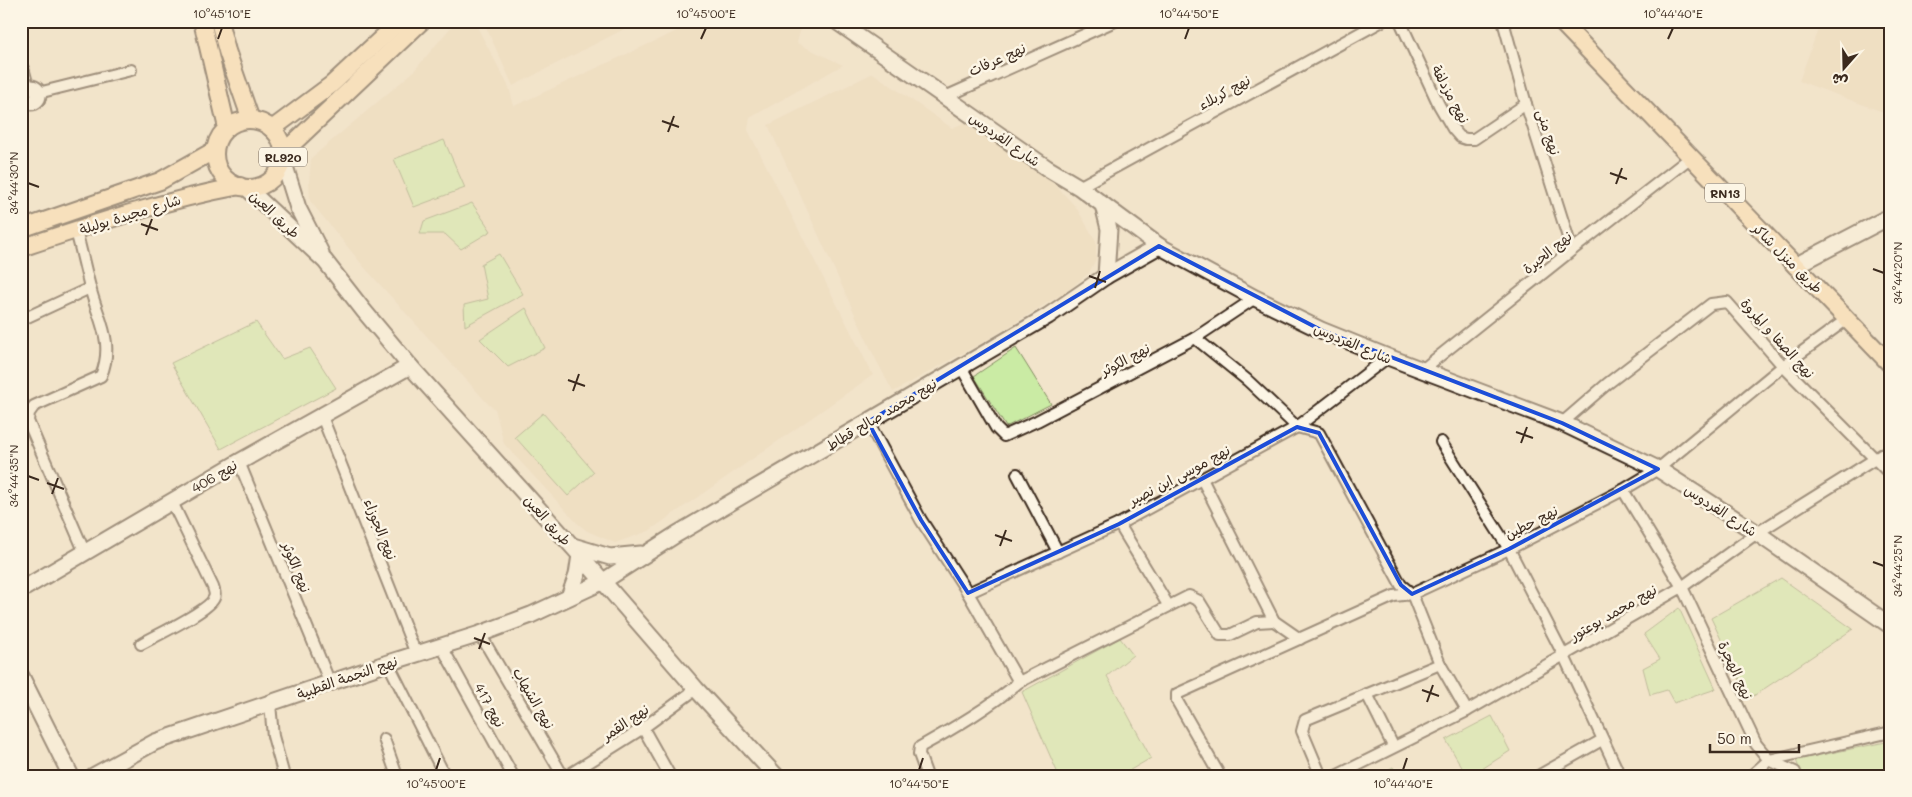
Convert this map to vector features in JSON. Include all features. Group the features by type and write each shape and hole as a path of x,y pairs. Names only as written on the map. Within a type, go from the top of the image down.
{"main road":[{"path":"202,21 227,128"},
{"path":"215,150 217,142 227,128 243,120 251,120 227,51 219,21"},
{"path":"272,129 331,85 400,21"},
{"path":"283,156 422,21"},
{"name":"طريق منزل شاكر","path":"1560,21 1891,365"},
{"name":"RL920","path":"215,150 215,160 218,169 224,176 243,187 263,185 270,180 276,174 283,156 282,144 272,129 266,124 251,120"},
{"name":"شارع مجيدة بوليلة","path":"21,229 160,182 215,150"},
{"name":"شارع مجيدة بوليلة","path":"21,248 191,196 243,187"}],"street":[{"name":"شارع الفردوس","path":"836,21 1047,168 1079,188 1159,246 1210,275 1320,330 1562,423 1658,469 1756,533 1891,626"},
{"name":"نهج عرفات","path":"945,97 1115,21"},
{"name":"نهج كربلاء","path":"1079,188 1382,21"},
{"name":"نهج مزدلفة","path":"1400,21 1439,105 1457,134 1466,139 1474,139 1526,104"},
{"name":"نهج منى","path":"1503,21 1526,104 1572,250"},
{"path":"21,70 28,95 131,70"},
{"name":"طريق العين","path":"283,156 298,208 325,261"},
{"name":"نهج الحيرة","path":"1422,370 1690,157"},
{"name":"طريق العين","path":"243,187 325,261 410,366 575,550 696,689 776,776"},
{"path":"1103,205 1109,229 1106,276"},
{"path":"1795,266 1891,216"},
{"path":"21,254 69,232 90,288 107,348 106,362 101,376 34,406 29,413 28,421 85,553"},
{"name":"نهج محمد صالح قطاط","path":"602,582 647,552 1048,316 1106,276 1159,246"},
{"path":"21,320 90,288"},
{"name":"نهج الكوثر","path":"961,367 996,428 1004,436 1037,421 1195,338 1255,298"},
{"name":"نهج الصفا و المروة","path":"1562,423 1607,384 1711,304 1727,302 1783,366 1891,475"},
{"name":"نهج حطين","path":"1220,776 1177,701 1177,694 1394,596 1412,594 1509,549 1623,490 1658,469 1783,366 1848,320"},
{"path":"1195,338 1247,380 1297,427 1319,433 1402,584 1412,594 1440,664 1467,711"},
{"name":"نهج موسى ابن نصير","path":"968,593 1119,524 1297,427 1388,357"},
{"name":"نهج 406","path":"21,590 321,414 410,366"},
{"name":"نهج الجوزاء","path":"321,414 416,654"},
{"path":"868,422 921,520 968,593 1019,682"},
{"path":"1441,442 1509,549 1564,656 1620,776"},
{"name":"نهج محمد بوعتور","path":"1336,776 1393,746 1467,711 1682,587 1756,533 1891,449"},
{"name":"نهج الكوثر","path":"238,462 330,683"},
{"path":"1017,474 1058,552"},
{"path":"1202,479 1274,621 1300,639"},
{"name":"نهج الهجرة","path":"1623,490 1682,587 1756,744 1769,760 1795,772 1796,776"},
{"path":"141,644 204,610 214,599 213,587 172,502"},
{"path":"1119,524 1168,605"},
{"path":"569,597 577,575 575,550 610,558 647,552"},
{"name":"نهج النجمة القطبية","path":"92,776 156,742 388,663 480,634 531,615 602,582"},
{"path":"927,776 918,754 920,747 1009,691 1019,682 1168,605 1190,596 1199,601 1220,635 1230,635 1257,622 1274,621"},
{"name":"نهج الشهاب","path":"480,634 563,776"},
{"name":"نهج 417","path":"442,646 513,776"},
{"path":"388,663 444,776"},
{"path":"1321,776 1302,731 1305,720 1440,664"},
{"path":"21,676 25,692 71,776"},
{"name":"نهج القمر","path":"567,776 643,728 696,689"},
{"path":"1367,694 1393,746"},
{"path":"270,704 273,736 284,776"},
{"path":"643,728 670,776"},
{"path":"1751,776 1769,760 1891,732"},
{"path":"384,739 397,776"},
{"path":"1538,776 1602,740"}],"highlighted area":[{"path":"1159,246 1321,330 1562,423 1658,469 1509,549 1412,594 1401,585 1319,433 1297,427 1119,524 968,593 921,520 868,422"}],"shaded area":[{"path":"456,21 474,21 509,87 514,106 695,21 803,21 797,43 843,65 750,118 748,130 873,375 649,531 615,543 587,531 577,523 504,444 495,409 489,405 364,267 310,201 311,158 413,72"},
{"path":"483,21 640,21 513,86"},
{"path":"1821,21 1891,21 1891,115 1799,81"},
{"path":"873,73 952,128 966,122 1046,175 1076,207 1096,241 1096,259 1089,273 1067,291 990,338 893,392 874,356 768,125"}],"green space":[{"path":"444,140 465,188 414,207 394,159"},
{"path":"472,203 491,231 461,249 445,234 420,234 424,221"},
{"path":"499,254 523,294 465,326 464,305 488,299 481,264"},
{"path":"526,308 545,348 508,367 480,339"},
{"path":"256,322 282,359 310,348 336,388 221,449 171,363"},
{"path":"1016,348 1051,404 1006,427 974,376"},
{"path":"543,413 594,472 568,496 515,437"},
{"path":"1781,578 1853,629 1749,699 1711,618"},
{"path":"1679,608 1716,689 1674,703 1667,690 1650,695 1643,668 1660,659 1644,634"},
{"path":"1120,638 1133,655 1107,676 1151,758 1120,776 1059,776 1022,692"},
{"path":"1492,716 1510,751 1471,776 1467,776 1446,740"},
{"path":"1891,741 1891,776 1802,776 1796,760"},
{"path":"1393,767 1398,776 1376,776"}]}
